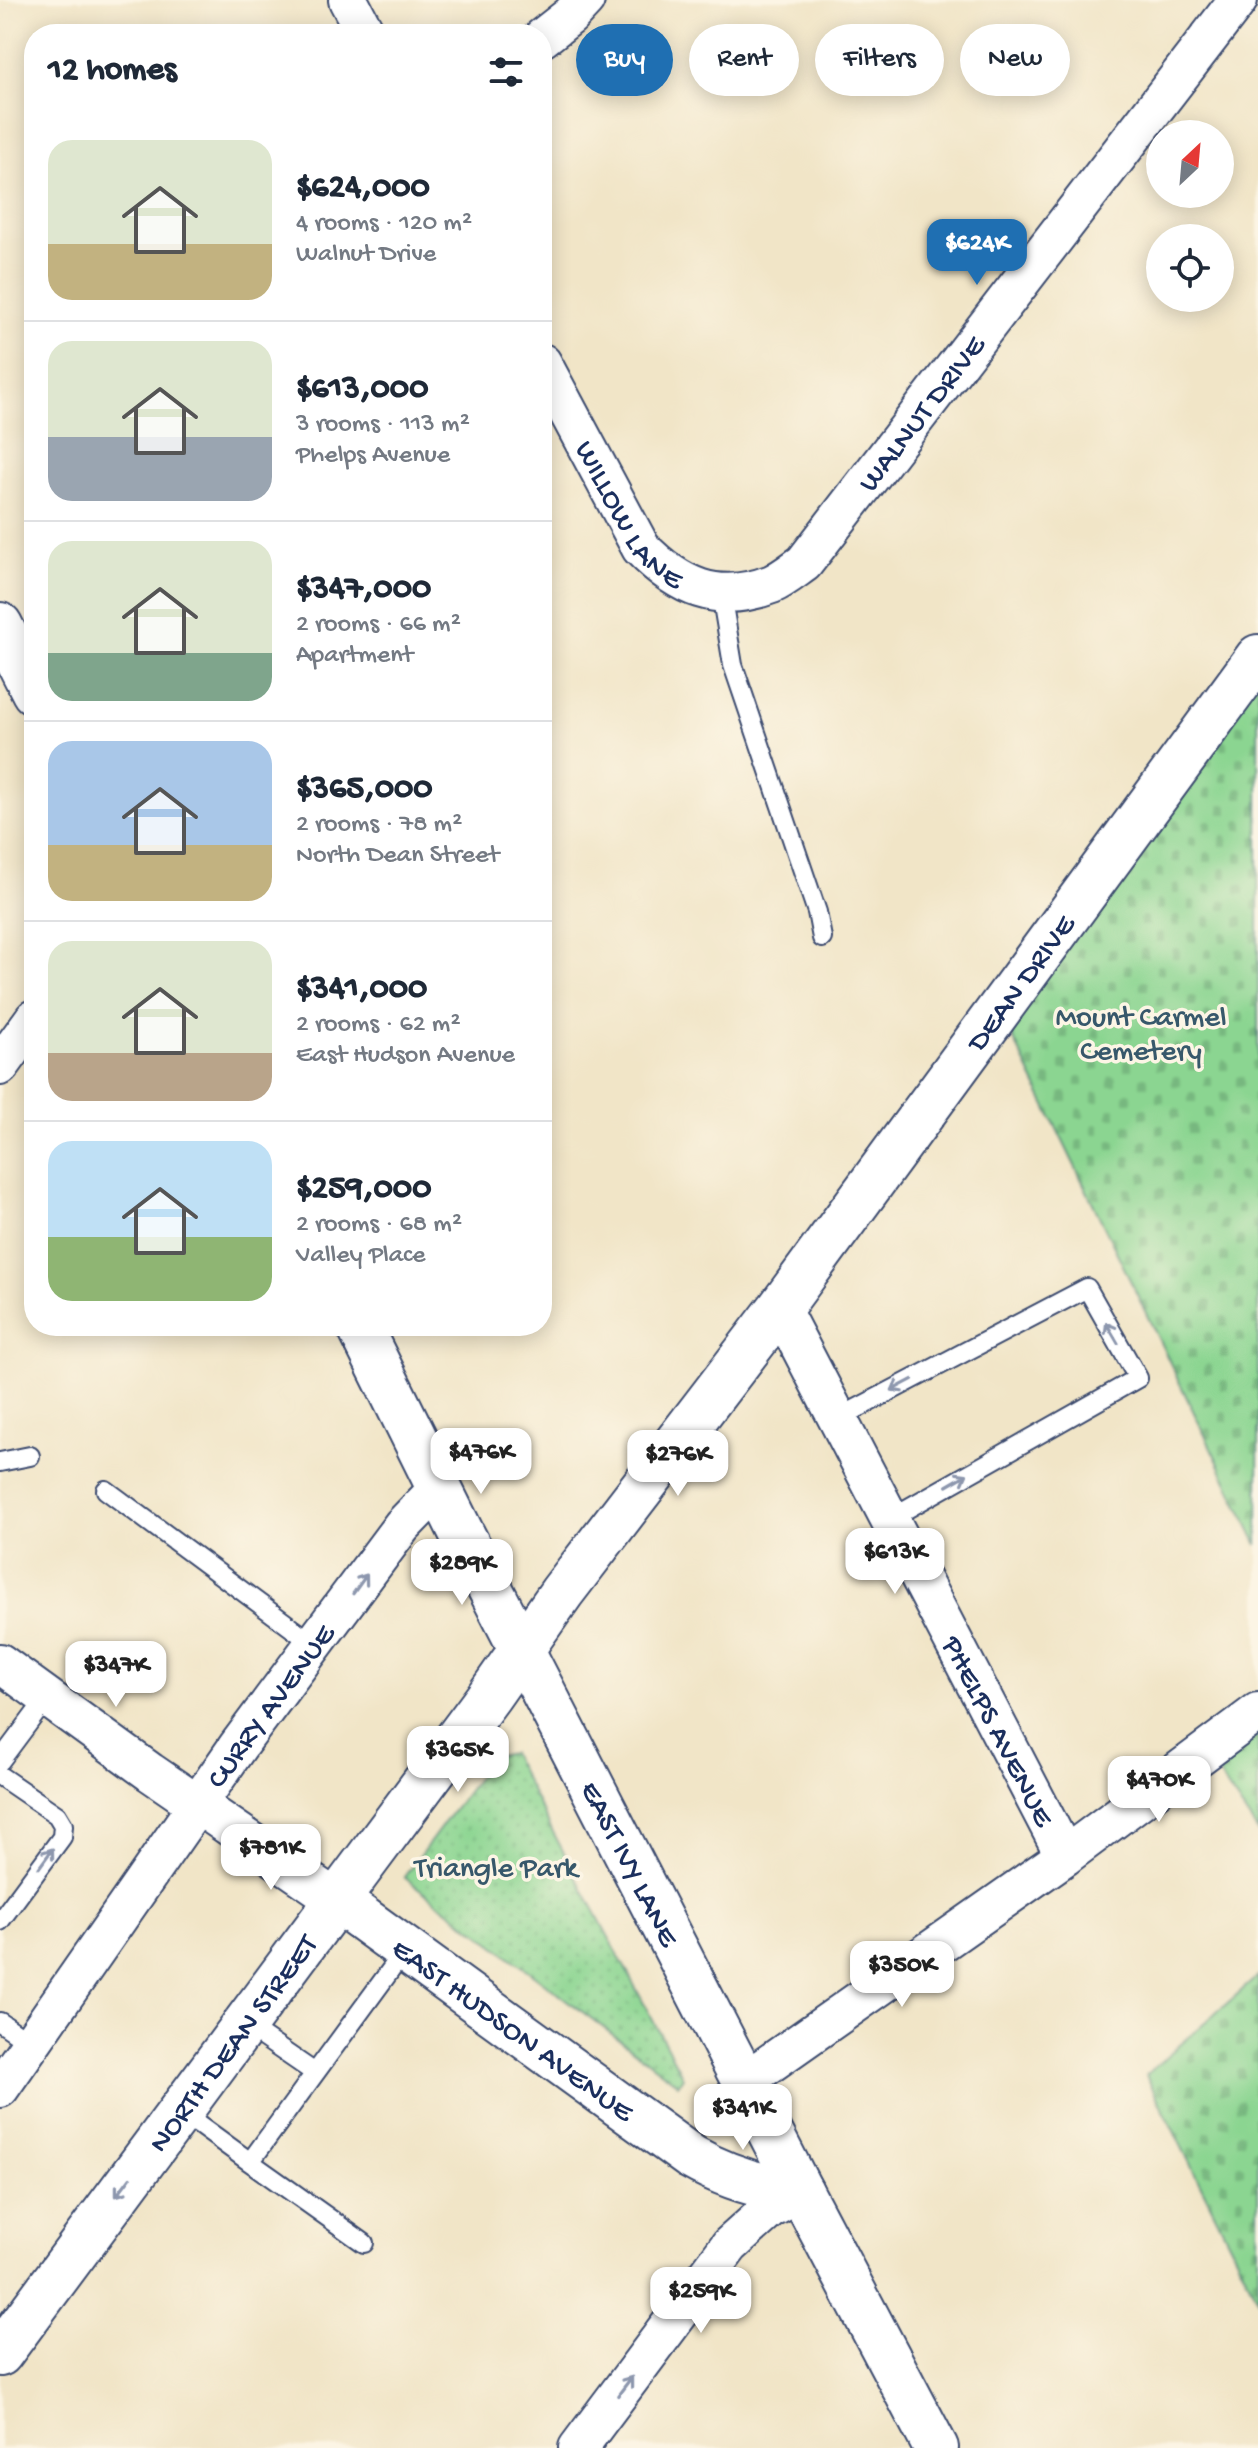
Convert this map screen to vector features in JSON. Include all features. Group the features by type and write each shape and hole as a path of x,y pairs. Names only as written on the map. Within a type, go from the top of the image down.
{"street":[{"path":"348,0 361,24"},
{"path":"552,29 585,0"},
{"name":"WALNUT DRIVE","path":"721,593 741,592 774,583 804,563 1238,0"},
{"name":"WILLOW LANE","path":"552,382 641,548 663,571 690,586 721,593"},
{"path":"0,625 24,672"},
{"name":"DEAN DRIVE","path":"780,1308 1258,657"},
{"path":"0,1066 24,1033"},
{"name":"PHELPS AVENUE","path":"780,1308 1065,1856"},
{"name":"NORTH DEAN STREET","path":"0,2354 562,1592 780,1308"},
{"name":"EAST IVY LANE","path":"364,1336 462,1534 801,2192"},
{"name":"CURRY AVENUE","path":"0,2088 197,1804 402,1526 439,1488"},
{"name":"EAST HUDSON AVENUE","path":"0,1663 406,1949 691,2157 728,2176 760,2186 801,2192"},
{"path":"745,2081 1065,1856 1258,1712"},
{"path":"578,2448 730,2245 769,2210 801,2192 936,2448"}],"lane":[{"path":"721,593 733,665 817,912 822,938"},
{"path":"837,1419 1087,1288 1138,1378 889,1519"},
{"path":"0,1462 30,1456"},
{"path":"106,1490 315,1645"},
{"path":"0,1761 47,1698"},
{"path":"0,1776 57,1815 63,1825 62,1837 0,1921"},
{"path":"250,2162 406,1949"},
{"path":"0,2022 32,2044"},
{"path":"245,2025 315,2073"},
{"path":"180,2111 364,2243"}],"green space":[{"name":"Mount Carmel Cemetery","path":"1258,676 1258,1545 1003,1017"},
{"path":"1258,1730 1258,1832 1218,1773"},
{"name":"Triangle Park","path":"511,1753 683,2077 678,2084 404,1877 493,1757"},
{"path":"1258,1976 1258,2300 1146,2075"}]}
